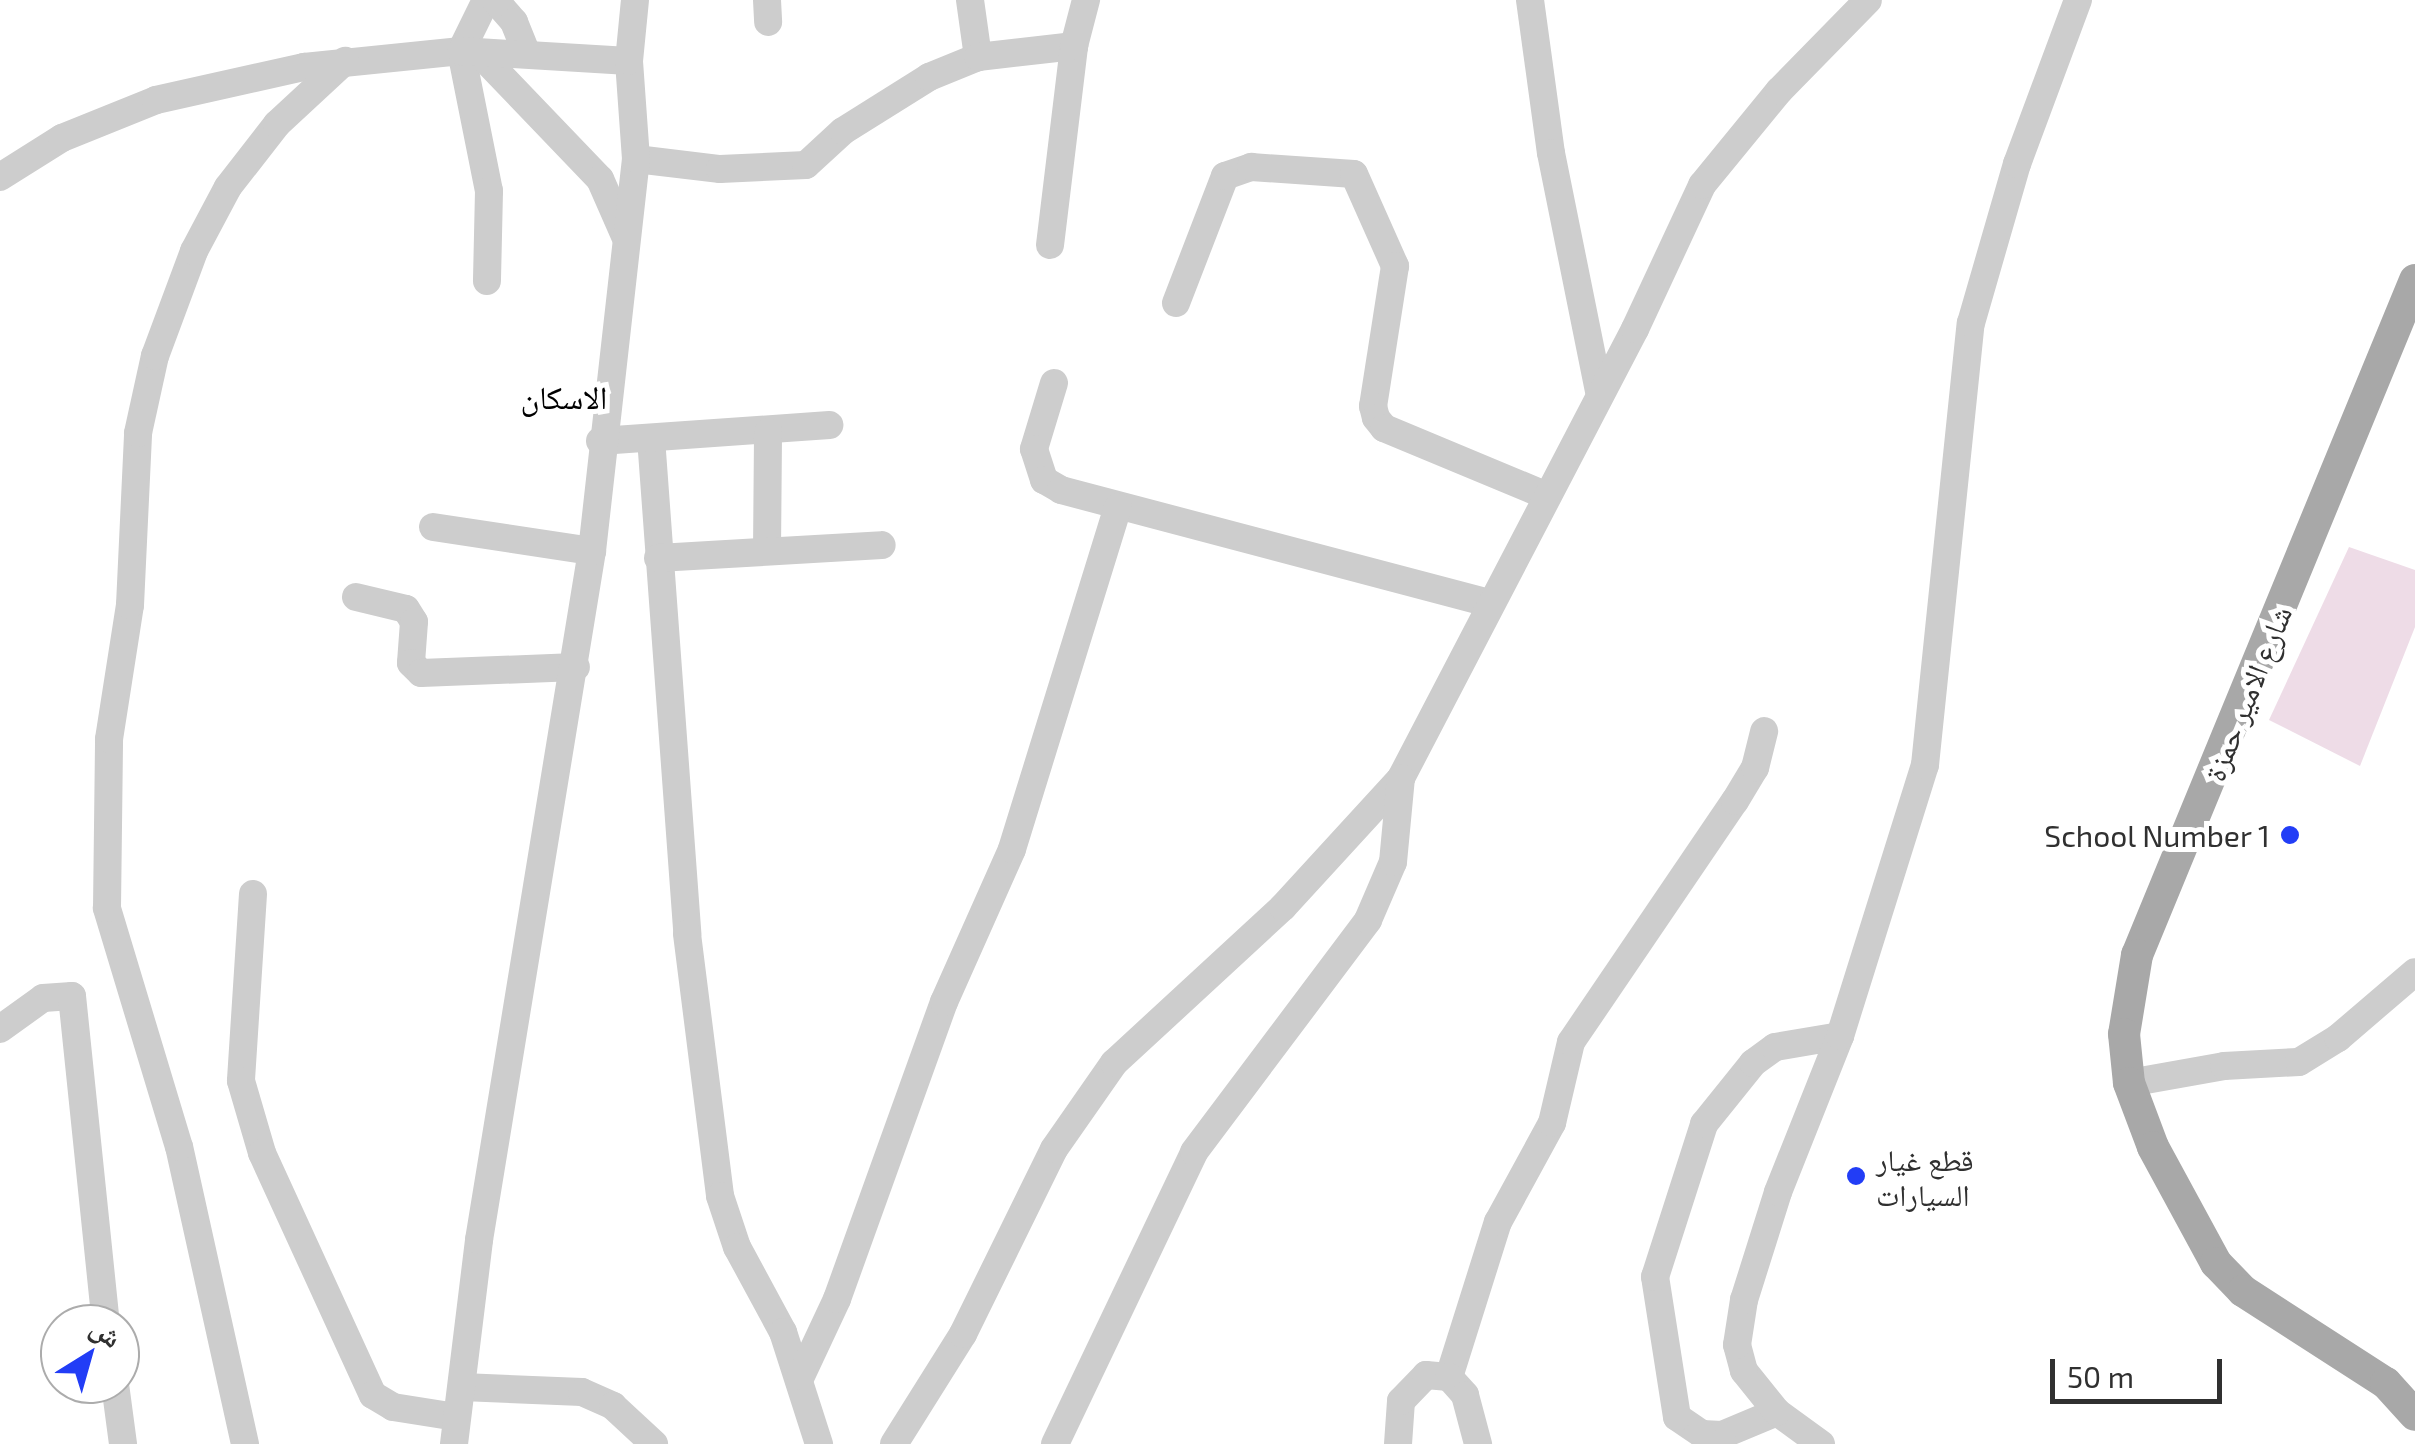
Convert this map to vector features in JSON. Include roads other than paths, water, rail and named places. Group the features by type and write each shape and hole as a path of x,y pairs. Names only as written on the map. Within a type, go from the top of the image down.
{"main road":[{"name":"شارع الامير حمزة","path":"2415,280 2137,955 2124,1034 2129,1083 2178,1198 2216,1263 2243,1291 2386,1383 2415,1415"}],"street":[{"path":"486,0 469,51 489,190 487,281"},
{"path":"494,0 514,22 526,52"},
{"path":"253,894 241,1081 262,1153 373,1395 393,1407 455,1430 484,1207 592,551 600,440 636,159 629,61 634,0"},
{"path":"970,0 978,57"},
{"path":"1050,246 1074,46 1086,0"},
{"path":"1518,0 1530,0 1551,154 1600,395"},
{"path":"894,1444 963,1334 1054,1149 1104,1076 1283,907 1400,778 1458,675 1488,603 1600,395 1702,185 1779,91 1868,0"},
{"path":"1821,1444 1777,1412 1744,1372 1737,1345 1744,1300 1778,1192 1840,1036 1925,765 1970,322 2017,164 2078,0"},
{"path":"636,159 720,169 806,165 888,100 978,57 1074,46"},
{"path":"469,51 600,179 625,236"},
{"path":"0,177 62,138 156,100 345,61 469,51 629,61"},
{"path":"244,1444 179,1147 107,908 109,740 130,605 138,433 155,356 194,251 228,188 277,124 345,61"},
{"path":"1176,303 1224,176 1250,167 1354,174 1395,266 1372,406 1376,418 1384,428 1545,496"},
{"path":"1054,383 1035,464 1044,480 1062,490 1488,603"},
{"path":"600,440 829,425"},
{"path":"767,551 768,432"},
{"path":"651,438 687,934 720,1196 728,1227 800,1376 819,1444"},
{"path":"800,1376 837,1299 939,1014 1012,849 1118,507"},
{"path":"433,528 592,551"},
{"path":"658,558 882,546"},
{"path":"356,598 406,609 414,622 411,663 422,673 576,666"},
{"path":"1448,1376 1498,1222 1552,1123 1571,1042 1735,801 1755,768 1764,731"},
{"path":"1055,1444 1194,1152 1368,920 1393,862 1400,778"},
{"path":"2129,1083 2224,1066 2299,1062 2338,1038 2415,972"},
{"path":"0,1030 43,998 60,992 72,996 104,1304"},
{"path":"1777,1412 1722,1435 1702,1434 1677,1417 1655,1277 1704,1124 1753,1062 1774,1047 1840,1036"},
{"path":"1398,1444 1401,1401 1409,1387 1426,1375 1448,1376 1464,1396 1478,1444"},
{"path":"462,1387 582,1392 613,1406 654,1444"},
{"path":"118,1404 122,1444"}],"place":[{"name":"School Number 1","path":"2290,835"},
{"name":"قطع غيار السيارات","path":"1856,1176"}],"district":[{"name":"الاسكان","path":"564,396"}]}
